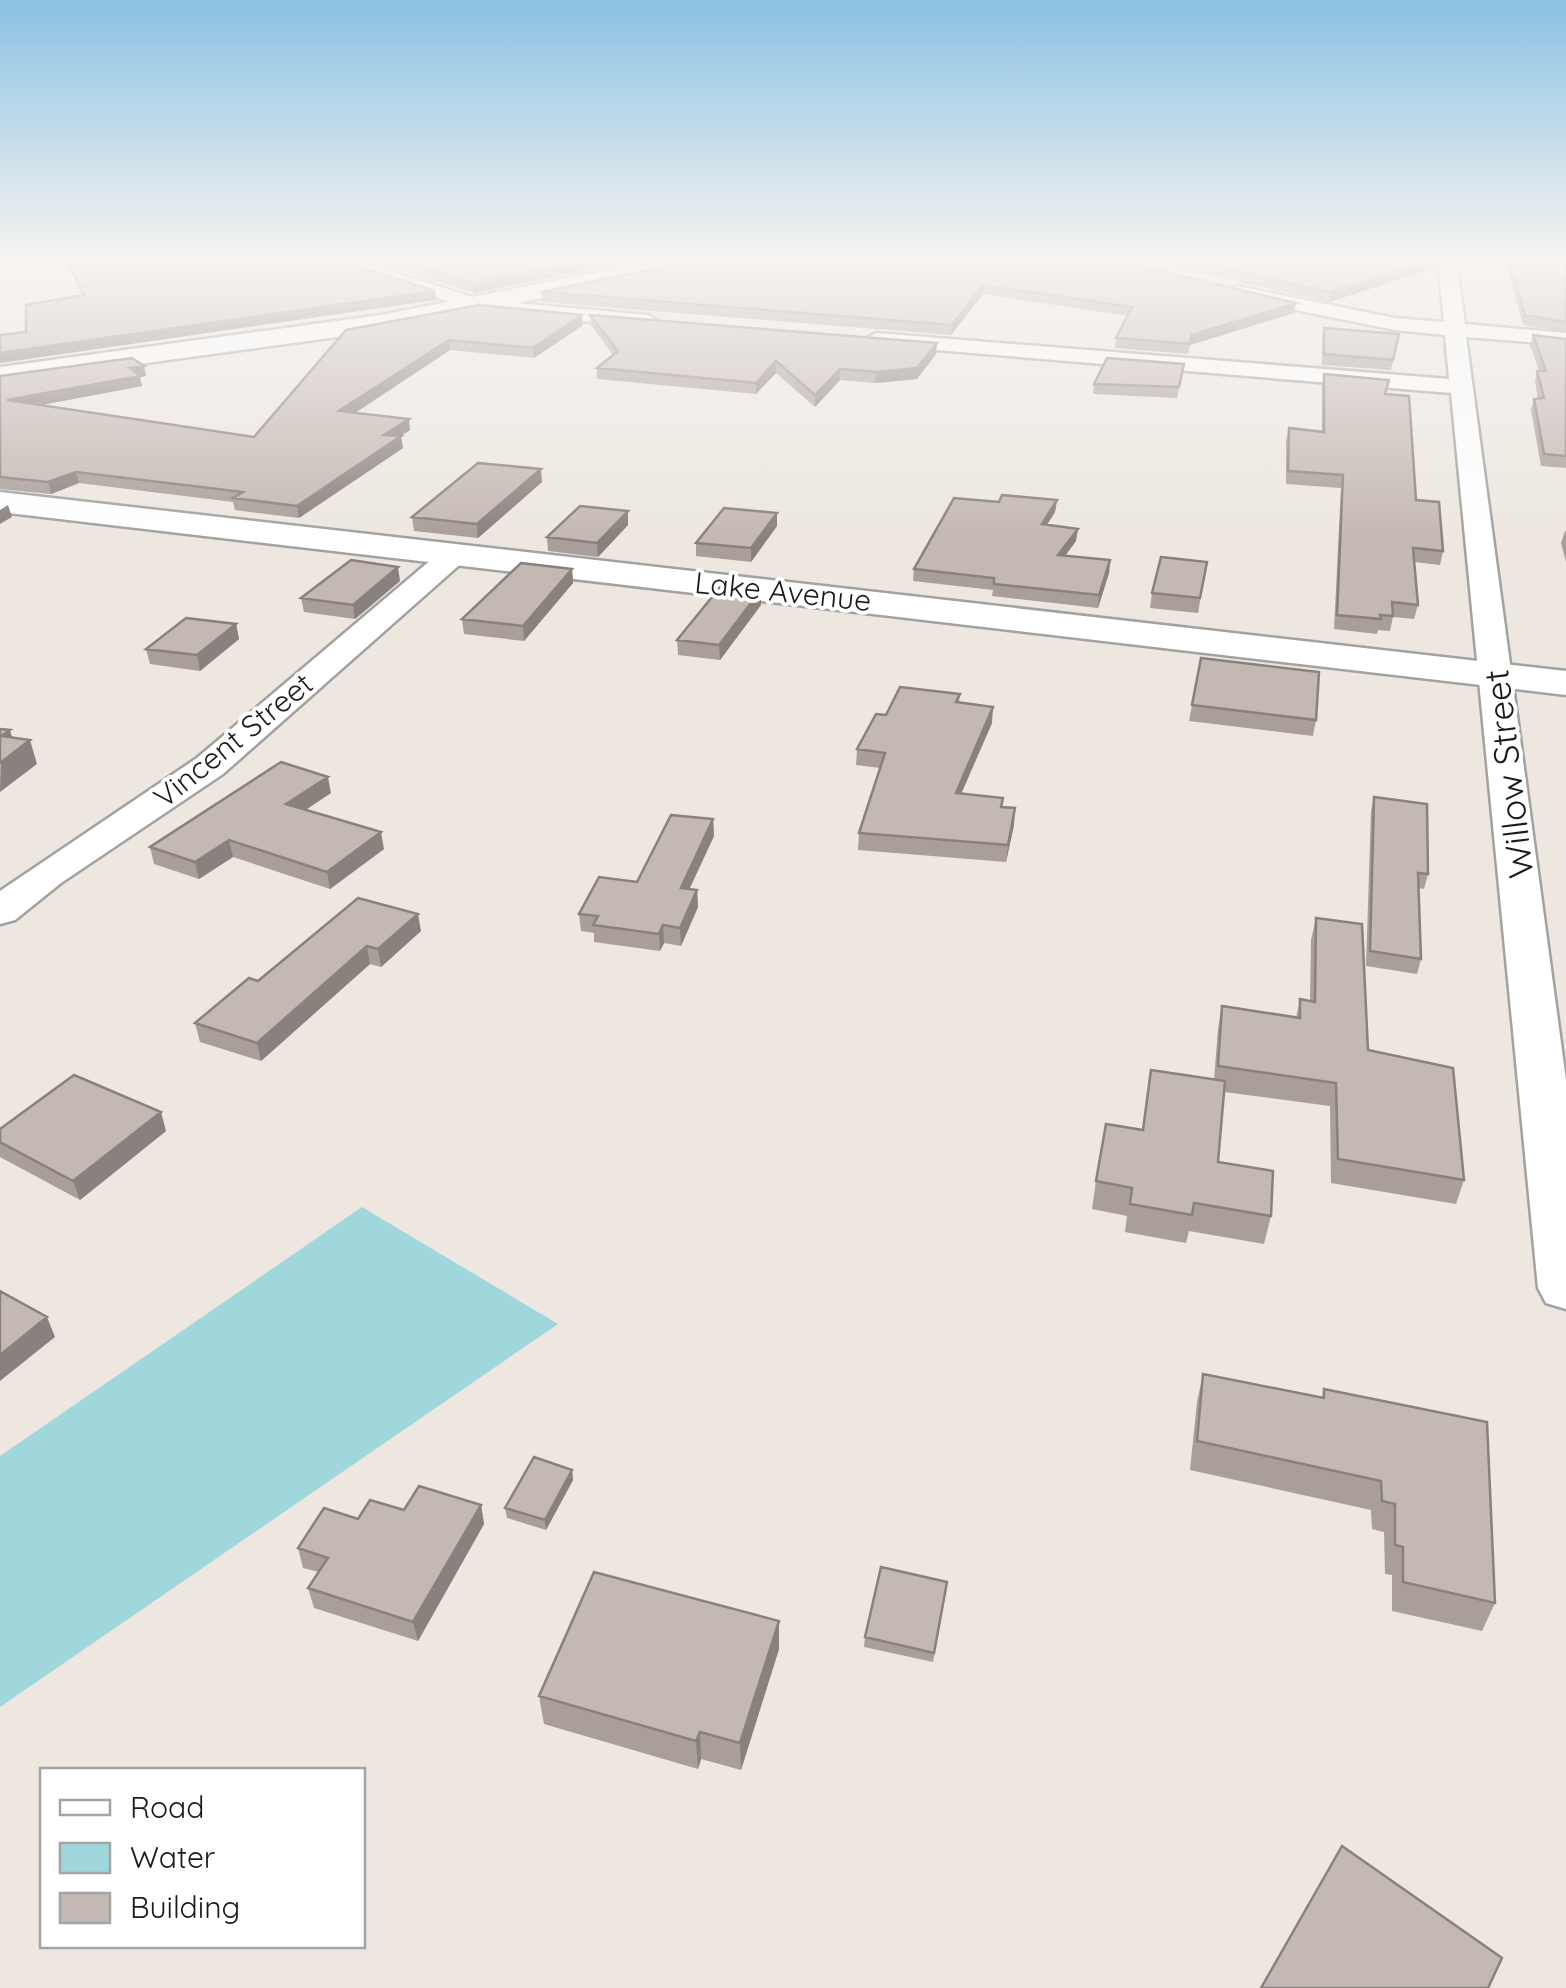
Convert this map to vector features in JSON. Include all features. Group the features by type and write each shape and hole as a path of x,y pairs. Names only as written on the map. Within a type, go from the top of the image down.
{"street":[{"path":"0,375 155,353"},
{"path":"1042,353 1462,387"},
{"name":"Willow Street","path":"1458,353 1566,1288"},
{"name":"Lake Avenue","path":"0,502 1566,684"},
{"name":"Vincent Street","path":"0,910 47,874 210,766 455,554"}],"water":[{"path":"362,1207 558,1324 0,1707 0,1456"}],"building":[{"path":"326,353 429,353 339,411 409,419 384,435 401,436 297,506 233,498 243,492 76,472 48,482 0,477 0,376 132,358 144,366 130,368 140,376 7,400 254,437"},
{"path":"616,353 929,353 917,368 876,372 840,369 815,395 776,361 756,383 597,368"},
{"path":"1324,353 1395,353 1393,360"},
{"path":"1539,353 1566,353 1566,456 1544,454 1534,399 1544,398 1537,371 1546,371"},
{"path":"1107,358 1184,364 1179,387 1094,384"},
{"path":"1324,374 1389,380 1385,394 1409,396 1416,500 1439,502 1443,551 1413,548 1418,605 1392,602 1393,616 1380,615 1381,619 1337,615 1343,475 1288,471 1289,428 1324,432"},
{"path":"478,463 541,469 477,524 412,517"},
{"path":"1002,495 1057,500 1042,524 1078,529 1058,555 1110,560 1099,595 994,584 994,578 914,569 954,498 999,502"},
{"path":"580,506 628,511 597,543 547,537"},
{"path":"724,508 777,513 751,548 696,543"},
{"path":"1161,557 1207,562 1200,598 1152,593"},
{"path":"351,560 398,567 353,605 301,598"},
{"path":"521,563 572,569 523,626 462,619"},
{"path":"721,586 761,590 719,645 677,640"},
{"path":"186,618 236,624 197,655 146,649"},
{"path":"1201,658 1319,672 1316,720 1192,705"},
{"path":"900,687 960,694 956,702 993,707 956,793 1003,798 1001,807 1015,808 1008,845 859,833 885,753 857,749 876,714 886,715"},
{"path":"0,729 10,730 1,736 30,740 0,763"},
{"path":"281,762 328,777 286,804 381,832 327,872 229,840 195,862 150,847"},
{"path":"1374,797 1427,804 1428,874 1418,873 1421,959 1370,951"},
{"path":"671,815 713,819 681,888 697,890 680,928 663,925 659,934 593,925 598,916 579,914 599,877 637,882"},
{"path":"358,898 418,914 378,949 367,946 257,1043 195,1023 249,978 258,981"},
{"path":"1316,918 1362,924 1368,1050 1453,1068 1464,1180 1338,1159 1336,1083 1218,1066 1222,1006 1300,1018 1300,999 1315,1002"},
{"path":"1151,1070 1225,1081 1218,1162 1273,1171 1271,1216 1194,1203 1192,1215 1130,1204 1132,1188 1096,1181 1106,1124 1143,1130"},
{"path":"74,1075 161,1112 73,1181 0,1142 0,1129"},
{"path":"0,1291 47,1317 0,1355"},
{"path":"1203,1374 1324,1398 1324,1389 1487,1422 1495,1603 1403,1582 1403,1547 1395,1545 1395,1504 1382,1501 1381,1481 1197,1441"},
{"path":"534,1457 572,1470 545,1520 505,1508"},
{"path":"419,1486 481,1505 413,1622 308,1588 328,1558 298,1548 324,1508 358,1519 370,1500 404,1510"},
{"path":"881,1567 947,1582 934,1653 865,1637"},
{"path":"594,1572 779,1621 740,1743 700,1732 696,1741 539,1696"},
{"path":"1342,1846 1502,1958 1488,1988 1261,1988"}]}
